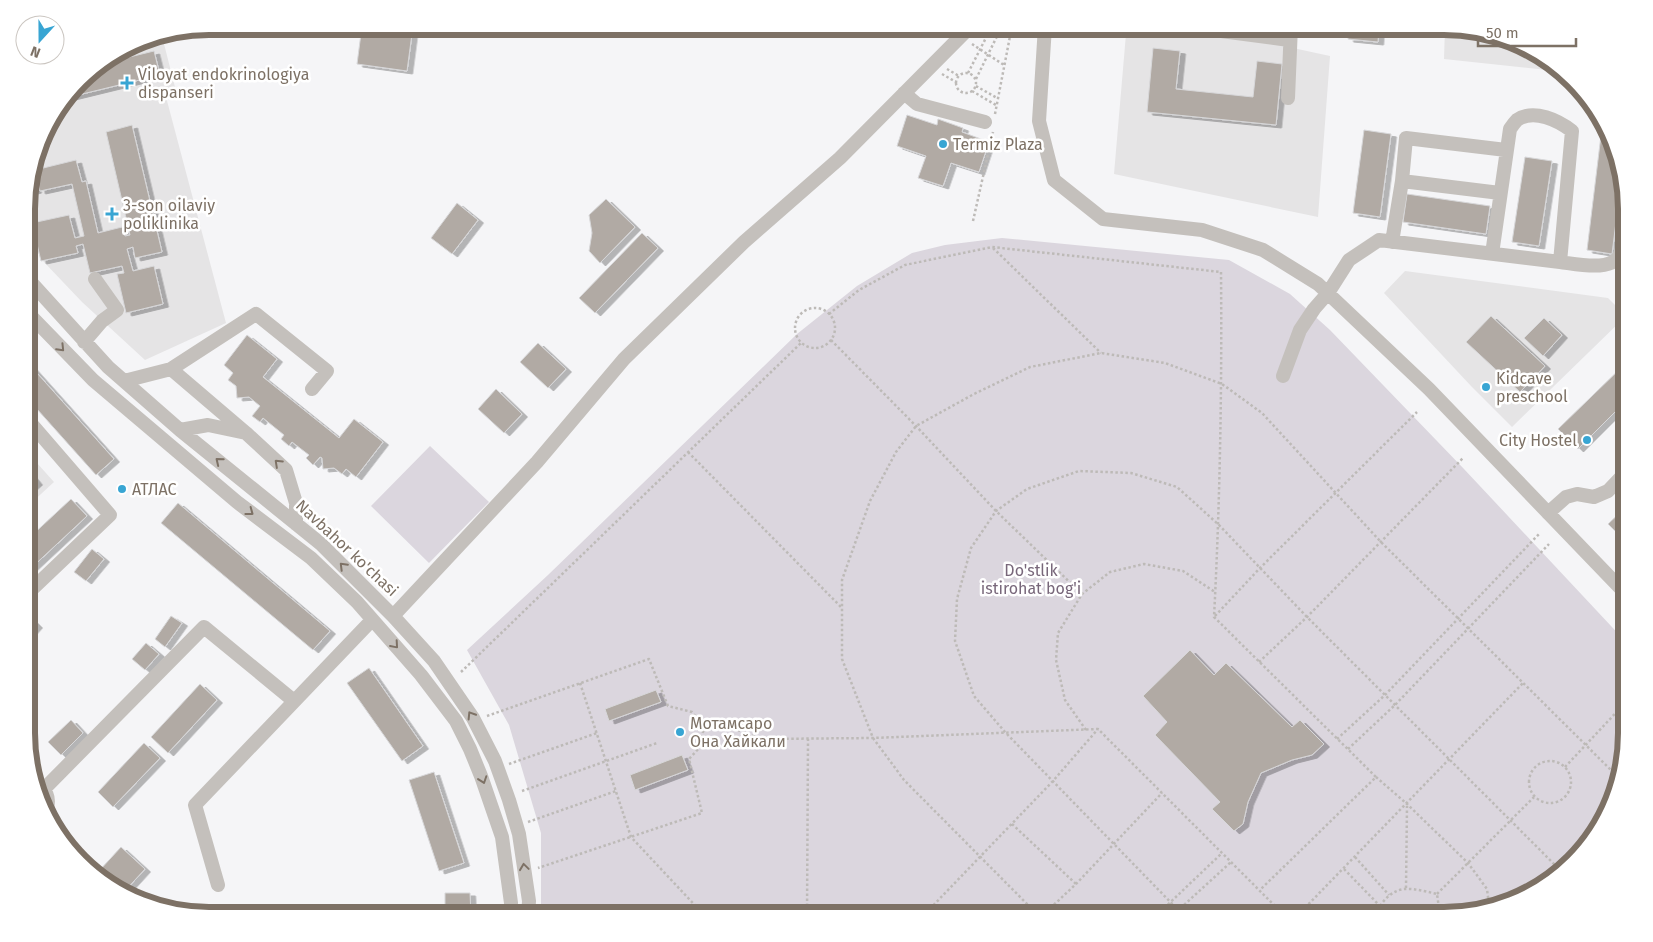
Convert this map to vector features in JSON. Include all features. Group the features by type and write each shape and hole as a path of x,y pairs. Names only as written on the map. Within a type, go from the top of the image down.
{"street":[{"path":"393,616 537,462 624,359 744,242 840,158 962,35"},
{"path":"1044,35 1039,121 1054,180 1102,219 1202,230 1263,250 1318,284 1429,389 1618,586"},
{"path":"1288,98 1290,35"},
{"path":"904,93 917,104 985,122"},
{"path":"1492,254 1510,129 1518,120 1527,116 1543,117 1561,123 1572,131 1560,262"},
{"path":"1392,242 1402,181 1406,138 1506,150"},
{"path":"1402,181 1500,193"},
{"path":"1283,376 1300,330 1314,309 1328,293 1348,260 1379,240 1606,266 1618,257"},
{"path":"84,342 102,321 117,310 95,280"},
{"name":"Navbahor ko'chasi","path":"35,287 108,367 180,430 321,544 393,616 434,661 473,718 495,761 519,834 529,907"},
{"path":"124,381 171,369 256,314 328,371 312,389"},
{"name":"Navbahor ko'chasi","path":"35,320 93,380 237,502 311,558 357,602 420,675 456,721 482,776 502,837 511,907"},
{"path":"171,369 286,470 296,502 296,524"},
{"path":"180,430 208,425 246,433"},
{"path":"35,428 110,515 35,586"},
{"path":"1548,513 1566,497 1577,494 1594,497 1608,492 1618,481"},
{"path":"357,602 368,591"},
{"path":"218,884 195,805 372,620"},
{"path":"43,784 204,627 294,701"}],"path":[{"path":"988,35 968,73 959,76 956,82 957,88 962,93 972,91 976,86 976,79 998,35"},
{"path":"965,40 1004,65"},
{"path":"940,65 959,76"},
{"path":"936,70 956,82"},
{"path":"968,73 976,79"},
{"path":"976,86 997,98"},
{"path":"972,91 996,105"},
{"path":"992,247 1101,353"},
{"path":"829,314 859,290 904,265 992,247 1221,272 1222,384 1214,617"},
{"path":"814,308 820,308 829,314 834,321 835,328 831,340 820,348 813,348 801,343 797,338 795,324 801,313 814,308"},
{"path":"831,340 996,511 1082,594"},
{"path":"461,672 801,343"},
{"path":"1029,907 904,780 872,738 842,660 842,580 870,501 896,452 916,426 974,394 1030,367 1101,353 1165,363 1222,384 1262,413 1380,541 1613,773"},
{"path":"1214,617 1260,568 1416,412"},
{"path":"688,452 842,608"},
{"path":"1260,662 1307,617 1463,458"},
{"path":"1174,907 1005,732 974,696 955,640 958,599 971,548 996,511 1027,489 1080,471 1131,473 1177,487 1218,525 1307,617 1556,866"},
{"path":"1338,739 1385,695 1538,534"},
{"path":"1348,749 1395,705 1549,544"},
{"path":"1086,730 1065,700 1056,660 1058,633 1082,594 1110,572 1144,564 1183,571 1216,592"},
{"path":"1214,617 1376,777 1468,863 1487,889 1489,901"},
{"path":"486,716 649,659 668,706 692,712 704,727 700,747 689,760 702,813 538,868"},
{"path":"580,683 631,837 697,907"},
{"path":"1306,907 1523,683"},
{"path":"1565,767 1618,711"},
{"path":"704,727 724,726 761,739 872,738 1098,729 1276,907"},
{"path":"932,907 1053,781 1098,729"},
{"path":"509,764 597,733"},
{"path":"807,907 808,739"},
{"path":"522,791 656,743"},
{"path":"1550,761 1557,762 1565,767 1571,784 1566,796 1554,803 1540,801 1534,797 1528,784 1532,770 1537,765 1550,761"},
{"path":"1260,890 1376,777"},
{"path":"528,822 616,791"},
{"path":"1052,907 1162,793"},
{"path":"1437,894 1534,797"},
{"path":"1406,888 1407,804"},
{"path":"1012,824 1076,884"},
{"path":"1166,907 1222,852"},
{"path":"1355,857 1389,895"},
{"path":"1182,907 1231,862"},
{"path":"1344,869 1379,905 1389,895 1406,888 1437,894"},
{"path":"1437,894 1439,907"}],"shaded area":[{"path":"1126,35 1295,35 1293,48 1330,56 1318,217 1114,174"},
{"path":"1445,35 1466,36 1510,48 1531,58 1549,70 1444,59"},
{"name":"3-son oilaviy poliklinika","path":"163,41 177,95 166,97 226,323 145,360 82,302 43,261 35,248 36,189 48,143 58,122 78,94 94,78 122,58"},
{"path":"1405,271 1608,298 1618,308 1618,324 1512,427 1384,293"},
{"path":"35,461 54,482 35,500"}],"green space":[{"name":"Do'stlik istirohat bog'i","path":"1002,238 1229,260 1290,294 1330,330 1464,469 1618,633 1618,744 1615,767 1605,799 1595,820 1567,856 1531,884 1510,894 1478,904 1455,907 541,907 541,833 509,725 467,650 548,575 797,334 857,286 912,253 945,245"},
{"path":"430,446 489,502 429,563 371,506"}],"building":[{"path":"361,35 412,35 407,71 357,64"},
{"path":"1348,35 1378,35 1378,42 1348,39"},
{"path":"1153,48 1180,51 1176,89 1253,97 1257,61 1282,64 1276,125 1147,112"},
{"path":"154,51 160,75 77,95 94,78 120,59"},
{"path":"907,115 937,125 938,119 963,128 962,132 989,142 979,172 951,163 943,186 918,178 926,156 897,146"},
{"path":"132,125 162,252 135,258 133,247 127,249 133,271 154,266 163,304 126,313 117,274 124,273 122,266 90,273 83,244 76,246 78,253 41,261 35,236 35,222 69,215 75,238 84,236 72,184 40,191 37,180 40,169 76,160 82,182 86,181 98,233 122,227 125,236 130,235 106,132"},
{"path":"1364,130 1391,134 1380,217 1353,213"},
{"path":"1601,135 1615,175 1618,206 1612,254 1587,250"},
{"path":"1525,157 1552,161 1539,246 1512,242"},
{"path":"1407,194 1490,206 1486,234 1403,222"},
{"path":"606,199 635,227 600,263 589,251 592,233 589,215"},
{"path":"457,203 478,220 452,254 431,238"},
{"path":"642,233 658,248 595,313 579,298"},
{"path":"1491,316 1545,366 1520,392 1466,342"},
{"path":"1544,318 1562,335 1543,356 1524,338"},
{"path":"247,335 277,359 263,377 339,438 354,419 383,442 356,477 346,469 342,474 334,468 323,469 322,458 320,457 313,465 306,458 309,455 292,442 289,446 281,439 284,435 263,418 260,422 252,416 260,406 249,397 237,398 236,386 228,380 233,373 224,365"},
{"path":"538,343 566,369 548,388 520,362"},
{"path":"35,371 114,459 96,475 35,407"},
{"path":"1618,371 1618,409 1578,449 1558,429"},
{"path":"496,389 522,414 504,433 478,409"},
{"path":"71,499 87,516 35,564 35,532"},
{"path":"178,503 330,631 313,650 161,523"},
{"path":"1618,515 1618,534 1608,524"},
{"path":"92,549 104,559 86,581 74,572"},
{"path":"171,616 182,623 165,647 155,639"},
{"path":"146,643 159,654 145,670 132,659"},
{"path":"1190,650 1214,675 1226,663 1292,727 1300,720 1324,744 1312,755 1292,760 1261,773 1248,802 1243,824 1234,831 1212,809 1220,802 1155,735 1167,722 1143,696"},
{"path":"369,668 423,746 402,761 347,683"},
{"path":"200,684 217,700 168,753 151,737"},
{"path":"656,690 661,702 609,721 605,709"},
{"path":"71,720 83,733 61,755 48,742"},
{"path":"144,743 160,758 113,807 98,792"},
{"path":"682,755 688,770 635,790 630,775"},
{"path":"434,772 464,863 439,871 409,780"},
{"path":"121,847 145,869 128,887 101,869"},
{"path":"445,893 470,893 471,907 445,907"}],"place":[{"name":"Viloyat endokrinologiya dispanseri","path":"127,83"},
{"name":"Termiz Plaza","path":"943,144"},
{"name":"3-son oilaviy poliklinika","path":"112,214"},
{"name":"Kidcave preschool","path":"1486,387"},
{"name":"City Hostel","path":"1587,440"},
{"name":"АТЛАС","path":"122,489"},
{"name":"Мотамсаро Она Хайкали","path":"680,732"}]}
